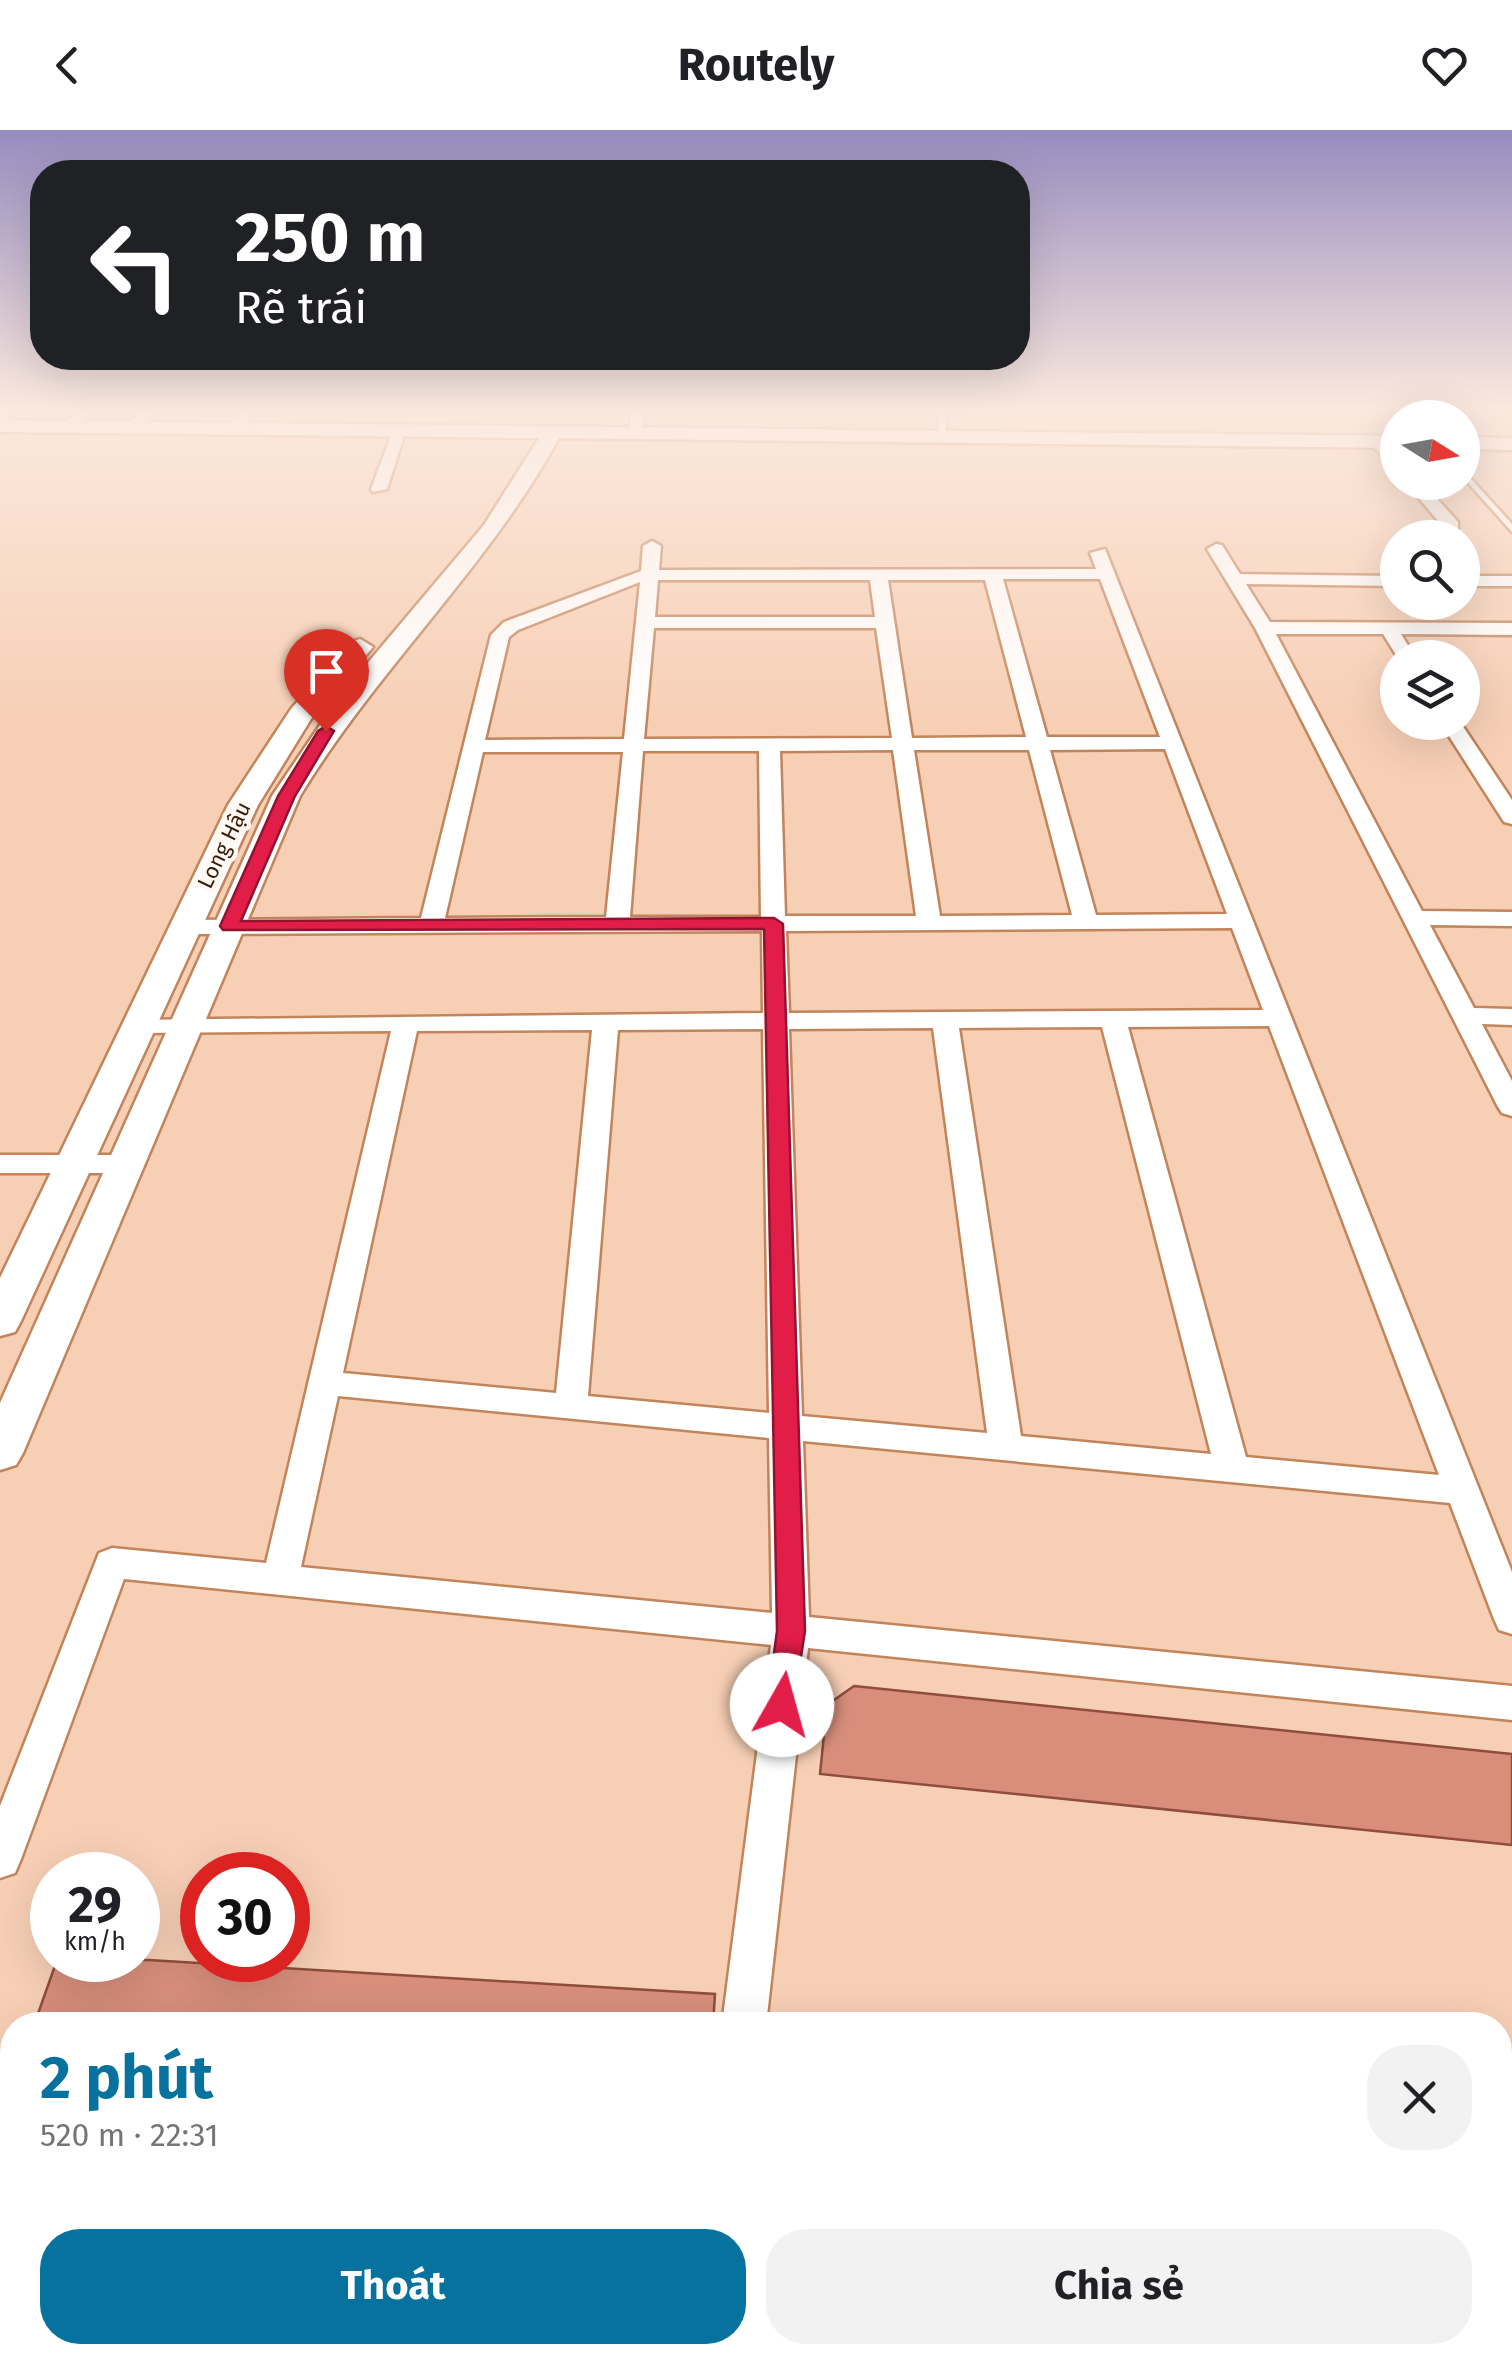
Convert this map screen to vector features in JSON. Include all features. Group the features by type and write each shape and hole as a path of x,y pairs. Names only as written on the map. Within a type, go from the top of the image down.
{"main road":[{"name":"Long Hậu","path":"3,1314 242,805 290,729 322,688 454,542 473,515"},
{"name":"Long Hậu","path":"0,1453 229,926 305,762 347,702 488,540 499,515"}],"street":[{"path":"617,924 652,546"},
{"path":"1216,549 1264,628 1512,1107"},
{"path":"431,925 504,630 628,579 649,575 993,574 1103,564 1512,1619"},
{"path":"993,574 1086,922"},
{"path":"878,575 928,922"},
{"path":"1234,579 1380,580"},
{"path":"1480,581 1512,582"},
{"path":"645,623 885,622"},
{"path":"1264,628 1512,629"},
{"path":"1388,628 1396,640"},
{"path":"1462,740 1512,817"},
{"path":"474,746 1172,743"},
{"path":"746,2012 791,1631 769,745"},
{"path":"1411,918 1512,919"},
{"path":"185,926 1242,921"},
{"path":"1466,1016 1512,1017"},
{"path":"1113,1018 1232,1470"},
{"path":"139,1025 1279,1018"},
{"path":"945,1020 1006,1448"},
{"path":"572,1407 606,1022"},
{"path":"280,1579 406,1023"},
{"path":"0,1164 125,1164"},
{"path":"324,1383 1462,1491"},
{"path":"0,1858 112,1562 1512,1703"}],"building":[{"path":"854,1686 1512,1754 1512,1845 820,1774 827,1705"},
{"path":"160,1961 180,1962 180,1982 310,1982 310,1970 715,1994 714,2012 39,2012 49,1982 160,1982"}],"route":[{"path":"326,731 286,796 229,926 774,924 791,1631 782,1705"}]}
